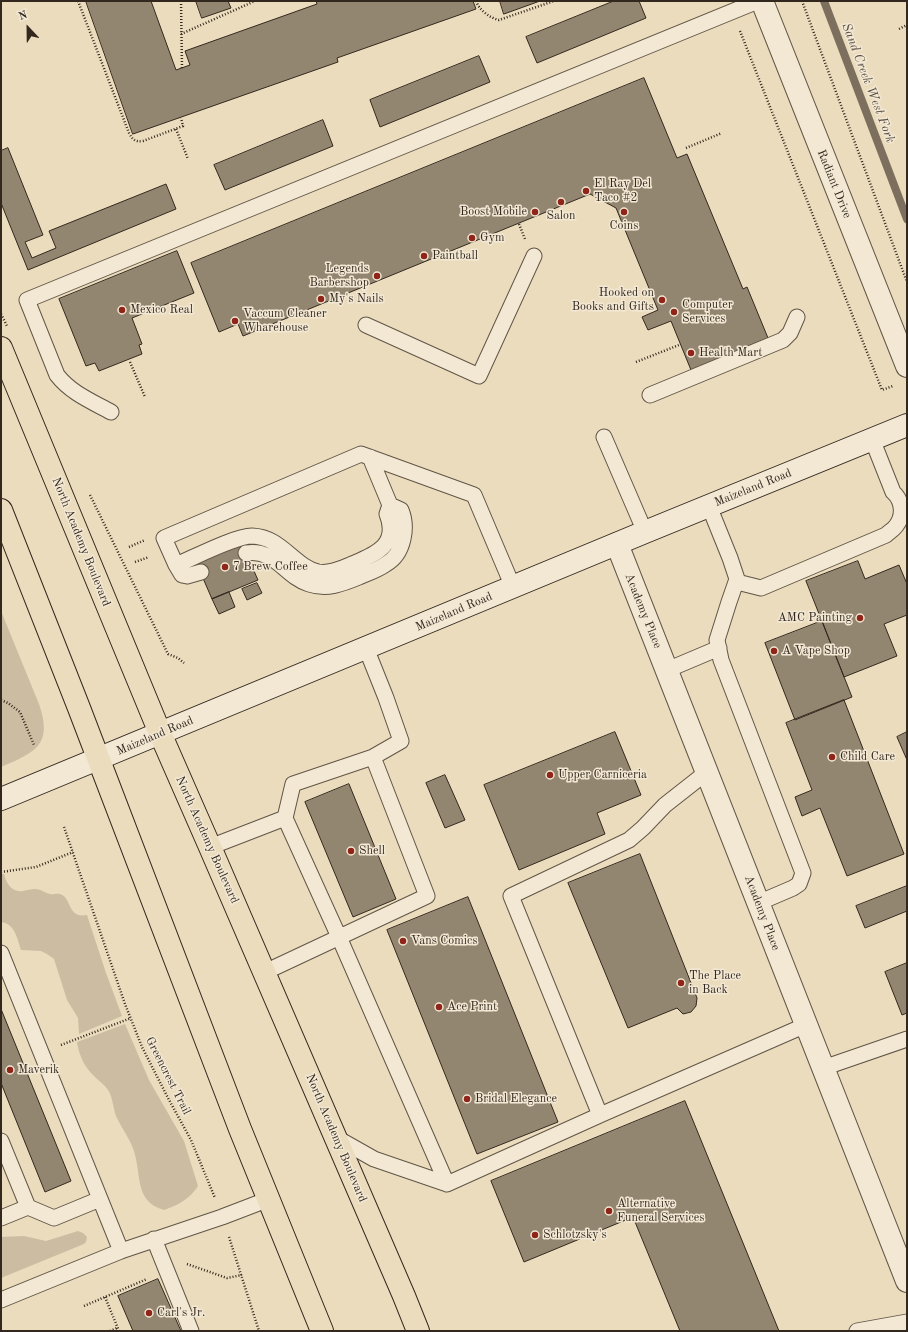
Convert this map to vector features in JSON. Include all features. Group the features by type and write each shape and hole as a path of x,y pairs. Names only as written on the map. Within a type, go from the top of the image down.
{"highway":[{"name":"North Academy Boulevard","path":"1,348 160,733 265,972 418,1331"},
{"path":"1,510 240,1129 322,1331"}],"street":[{"name":"Radiant Drive","path":"762,1 907,366"},
{"name":"Maizeland Road","path":"1,799 907,425"},
{"name":"Academy Place","path":"617,544 907,1281"}],"lane":[{"path":"111,412 75,392 64,384 58,375 27,300 758,1"},
{"path":"366,325 479,376 534,256"},
{"path":"650,395 783,340 790,333 797,317"},
{"path":"604,437 645,532"},
{"path":"736,582 761,588 886,535 896,526 902,514 900,498 894,492 872,439"},
{"path":"201,572 187,576 182,574 176,565 164,538 361,454 474,495 513,587"},
{"path":"176,565 240,538 253,536 272,541 310,569 318,572 334,571 371,556 384,546 388,538 390,521 387,514 390,505 370,457"},
{"path":"246,553 261,553 270,556 294,576 308,584 330,587 340,584 388,564 398,551 403,537 404,521 401,510 390,505"},
{"path":"709,506 737,579 718,640 721,660 803,873 799,884 758,903"},
{"path":"366,648 401,741 373,757 293,784 285,818 340,937 447,1184"},
{"path":"667,670 719,648"},
{"path":"265,972 427,896 373,757"},
{"path":"600,1115 511,896 629,840 665,805 707,772"},
{"path":"210,847 285,818"},
{"path":"1,953 122,1251"},
{"path":"335,1137 374,1159 447,1184 806,1025"},
{"path":"823,1068 907,1039"},
{"path":"1,1141 28,1207 54,1218 100,1199"},
{"path":"1,1300 122,1251 222,1217 269,1199"},
{"path":"1,1218 28,1207"},
{"path":"154,1239 191,1331"},
{"path":"857,1331 907,1322"}],"path":[{"path":"78,1 129,133 134,141 143,141 183,126 180,118"},
{"path":"180,1 182,68"},
{"path":"181,34 255,1"},
{"path":"476,1 478,7 495,19 499,20 554,1"},
{"path":"802,1 907,282"},
{"path":"738,26 882,390"},
{"path":"899,29 907,26"},
{"path":"176,128 188,160"},
{"path":"686,148 722,134"},
{"path":"636,362 679,345"},
{"path":"130,362 145,397"},
{"path":"1,700 8,703 20,712 34,745"},
{"name":"Greencrest Trail","path":"64,827 74,852 124,1004 142,1047 168,1098 192,1140 222,1217 259,1331"},
{"path":"1,872 36,866 74,852"},
{"path":"61,1045 130,1018"},
{"path":"185,1263 227,1278 242,1275"},
{"path":"84,1306 150,1278"},
{"path":"105,1297 118,1330 110,1331"}],"shaded area":[{"path":"1,611 39,704 44,729 42,738 32,751 24,757 1,767"},
{"path":"1,874 4,874 6,881 13,889 23,891 35,889 51,894 60,894 64,896 76,914 87,915 122,1016 79,1034 78,1018 67,1000 54,959 41,951 21,950 15,932 6,923 1,922"},
{"path":"125,1024 149,1080 184,1141 198,1186 191,1195 183,1201 164,1210 154,1206 147,1200 140,1184 135,1156 130,1142 116,1116 110,1093 85,1066 78,1047 77,1042"},
{"path":"78,1231 87,1237 84,1244 1,1278 1,1237 24,1236 46,1241"}],"building":[{"path":"86,1 151,1 176,70 190,65 185,51 317,4 316,1 473,1 476,9 337,58 338,62 133,134"},
{"path":"196,1 228,1 231,8 202,18"},
{"path":"500,1 540,1 504,14"},
{"path":"614,1 639,1 646,18 537,63 526,37"},
{"path":"479,56 490,82 380,127 370,100"},
{"path":"644,78 677,158 687,154 743,289 747,287 768,338 691,370 671,321 648,330 642,317 658,310 616,208 590,194 243,336 238,324 219,332 191,263"},
{"path":"323,120 333,146 225,190 214,165"},
{"path":"8,148 43,235 25,242 32,258 56,248 49,231 166,184 176,209 28,270 1,203 1,151"},
{"path":"177,251 194,293 132,318 142,344 139,345 142,354 99,371 95,363 86,366 59,299"},
{"name":"7 Brew Coffee","path":"241,542 258,580 212,599 196,562"},
{"name":"AMC Painting","path":"858,561 865,579 899,565 907,584 907,615 884,624 897,656 844,677 806,581"},
{"path":"257,583 262,593 247,600 242,589"},
{"path":"229,592 235,607 219,614 212,599"},
{"path":"822,621 852,697 795,720 765,643"},
{"name":"Child Care","path":"844,700 904,854 847,876 820,808 802,816 795,797 812,790 786,723"},
{"path":"615,732 641,795 597,813 605,834 519,870 484,785"},
{"path":"907,732 907,760 897,737"},
{"path":"445,775 465,820 445,828 426,783"},
{"name":"Shell","path":"349,784 396,899 353,917 305,802"},
{"path":"640,854 697,998 696,1006 691,1012 683,1014 677,1008 628,1028 568,883"},
{"path":"907,886 907,911 865,928 856,906"},
{"path":"468,897 558,1122 477,1154 387,930"},
{"path":"907,963 907,1013 902,1015 885,972"},
{"path":"1,1009 71,1181 45,1192 1,1083"},
{"path":"685,1101 779,1331 680,1331 633,1217 524,1262 491,1181"},
{"name":"Carl's Jr.","path":"158,1279 181,1331 133,1331 118,1296"}],"waterway":[{"name":"Sand Creek West Fork","path":"824,1 907,219"}],"place":[{"name":"El Ray Del Taco #2","path":"586,191"},
{"name":"Salon","path":"561,202"},
{"name":"Boost Mobile","path":"535,212"},
{"name":"Coins","path":"624,212"},
{"name":"Gym","path":"472,238"},
{"name":"Paintball","path":"424,256"},
{"name":"Legends Barbershop","path":"377,276"},
{"name":"My's Nails","path":"321,299"},
{"name":"Hooked on Books and Gifts","path":"662,300"},
{"name":"Mexico Real","path":"122,310"},
{"name":"Computer Services","path":"674,312"},
{"name":"Vaccum Cleaner Wharehouse","path":"235,321"},
{"name":"Health Mart","path":"691,353"},
{"name":"7 Brew Coffee","path":"225,567"},
{"name":"AMC Painting","path":"860,618"},
{"name":"A Vape Shop","path":"774,651"},
{"name":"Child Care","path":"832,757"},
{"name":"Upper Carniceria","path":"550,775"},
{"name":"Shell","path":"351,851"},
{"name":"Vans Comics","path":"403,941"},
{"name":"The Place in Back","path":"681,983"},
{"name":"Ace Print","path":"439,1007"},
{"name":"Maverik","path":"10,1070"},
{"name":"Bridal Elegance","path":"467,1099"},
{"name":"Alternative Funeral Services","path":"609,1211"},
{"name":"Schlotzsky's","path":"535,1235"},
{"name":"Carl's Jr.","path":"149,1313"}]}
